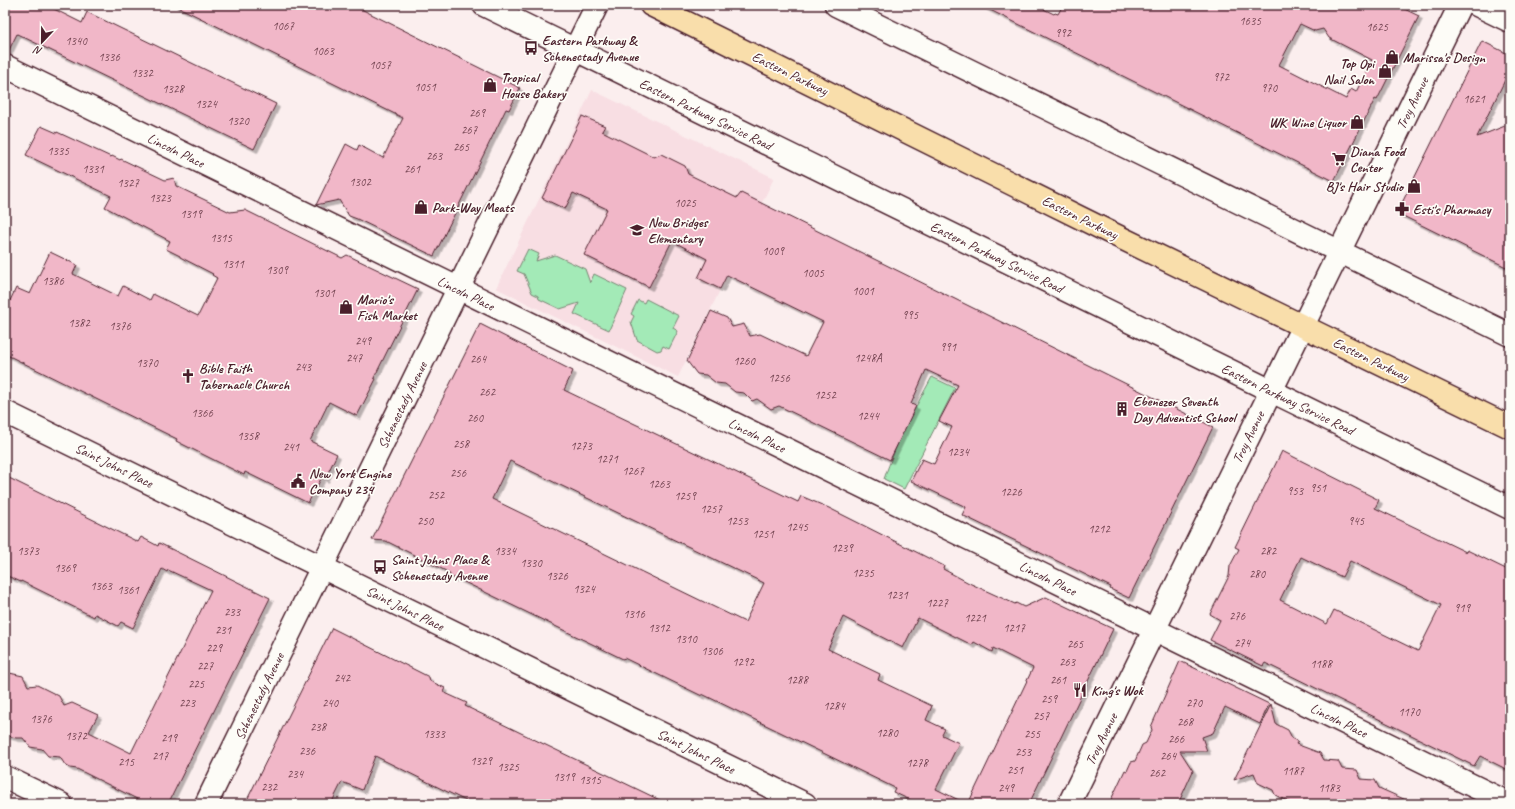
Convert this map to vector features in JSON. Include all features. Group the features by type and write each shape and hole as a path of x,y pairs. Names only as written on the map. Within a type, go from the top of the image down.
{"main road":[{"name":"Eastern Parkway","path":"651,5 1107,231 1510,427"}],"street":[{"name":"Eastern Parkway Service Road","path":"484,5 1510,508"},
{"name":"Schenectady Avenue","path":"206,804 597,5"},
{"path":"836,5 1510,335"},
{"name":"Troy Avenue","path":"1069,804 1460,5"},
{"path":"1477,5 1510,21"},
{"name":"Lincoln Place","path":"5,66 1510,804"},
{"name":"Saint Johns Place","path":"5,412 805,804"},
{"path":"5,777 61,804"}],"shaded area":[{"name":"New Bridges Elementary","path":"592,90 774,178 678,377 496,288"}],"green space":[{"path":"528,249 539,254 536,261 555,255 585,269 590,283 594,274 627,290 609,330 574,314 579,303 560,309 539,299 538,296 532,293 524,274 517,271"},
{"path":"646,299 679,316 673,328 678,331 669,349 663,346 661,350 657,351 637,340 631,322 634,316 631,314 638,300 644,303"},
{"path":"932,377 955,388 904,489 884,479 912,414"}],"building":[{"path":"5,5 46,5 82,23 87,12 276,104 254,149 17,34 7,54 5,54"},
{"path":"174,5 353,5 520,88 509,110 506,109 434,256 349,216 339,200 316,205 346,144 357,150 359,145 383,158 403,118"},
{"path":"980,5 1035,5 1054,14 1058,14 1063,5 1396,5 1419,16 1334,181","holes":["1300,24 1315,31 1323,29 1329,38 1372,60 1356,92 1351,89 1346,99 1279,65"]},
{"path":"1482,41 1510,55 1510,82 1505,80 1477,137 1510,124 1510,269 1397,213"},
{"path":"582,116 605,126 602,131 654,157 661,154 685,166 688,174 737,198 741,193 1213,427 1129,598 1110,589 1111,587 962,515 966,507 911,481 922,459 934,464 952,427 939,421 958,385 926,370 911,404 916,406 890,460 779,406 771,409 757,399 752,401 744,393 735,392 725,384 716,383 706,375 697,374 687,361 711,311 727,318 732,327 744,324 750,336 760,334 806,356 823,322 727,275 720,289 698,278 707,259 672,241 649,287 584,255 607,209 573,193 565,209 542,198"},
{"path":"41,126 111,157 121,159 165,180 174,178 176,186 230,212 245,210 342,258 347,255 418,289 357,416 329,402 310,441 337,454 325,479 322,477 308,503 245,472 244,475 176,441 177,439 5,354 5,311 16,288 30,294 50,252 77,265 73,274 118,296 123,286 150,300 153,294 198,316 217,278 212,275 213,274 166,249 170,241 105,207 111,196 26,155"},
{"path":"480,324 573,371 564,390 798,502 801,496 829,508 944,566 943,569 969,583 1015,604 1016,603 1024,607 1046,597 1113,629 1029,804 968,804 1033,668 993,648 992,652 974,642 972,645 918,618 903,648 843,617 828,649 880,674 878,680 932,706 926,720 945,729 942,735 959,743 936,789 967,804 919,804 893,792 895,788 702,694 702,696 456,578 452,578 448,572 386,541 372,540","holes":["510,461 764,583 745,622 492,499"]},
{"path":"1282,451 1379,500 1375,508 1466,552 1467,550 1510,571 1510,771 1480,756 1474,766 1265,663 1263,666 1210,640 1220,620 1210,614 1229,576 1230,566 1239,549 1235,547","holes":["1301,557 1342,577 1350,561 1441,605 1418,651 1334,610 1327,624 1280,600"]},
{"path":"5,476 138,542 141,537 158,546 159,543 270,598 168,804 147,804 77,769 70,768 65,765 60,757 48,756 42,749 30,747 23,738 5,735 5,672 23,676 28,686 37,685 59,696 64,706 72,703 98,715 89,732 131,753 211,590 168,570 167,572 162,569 133,628 121,622 118,626 95,614 94,617 21,581 5,575"},
{"path":"332,628 429,677 430,681 445,688 443,692 467,703 465,706 668,804 472,804 375,756 362,790 342,782 331,804 245,804"},
{"path":"1180,661 1269,704 1260,724 1225,707 1213,733 1202,737 1207,751 1180,751 1193,771 1178,804 1109,804 1125,770 1127,771 1131,762 1135,761 1142,745 1146,743 1152,730 1151,727"},
{"path":"1271,704 1276,724 1288,730 1292,738 1298,741 1296,744 1320,753 1324,760 1338,761 1342,769 1357,770 1361,779 1375,780 1379,788 1415,804 1293,804 1275,795 1273,790 1258,783 1254,773 1234,780"}],"place":[{"name":"Eastern Parkway & Schenectady Avenue","path":"531,48"},
{"name":"Marissa's Design","path":"1392,57"},
{"name":"Top Opi Nail Salon","path":"1385,71"},
{"name":"Tropical House Bakery","path":"490,85"},
{"name":"WK Wine Liquor","path":"1357,122"},
{"name":"Diana Food Center","path":"1339,159"},
{"name":"BJ's Hair Studio","path":"1414,186"},
{"name":"Park-Way Meats","path":"421,207"},
{"name":"Esti's Pharmacy","path":"1402,209"},
{"name":"New Bridges Elementary","path":"637,230"},
{"name":"Mario's Fish Market","path":"346,307"},
{"name":"Bible Faith Tabernacle Church","path":"188,376"},
{"name":"Ebenezer Seventh Day Adventist School","path":"1122,409"},
{"name":"New York Engine Company 234","path":"298,481"},
{"name":"Saint Johns Place & Schenectady Avenue","path":"380,567"},
{"name":"King's Wok","path":"1080,690"}]}
